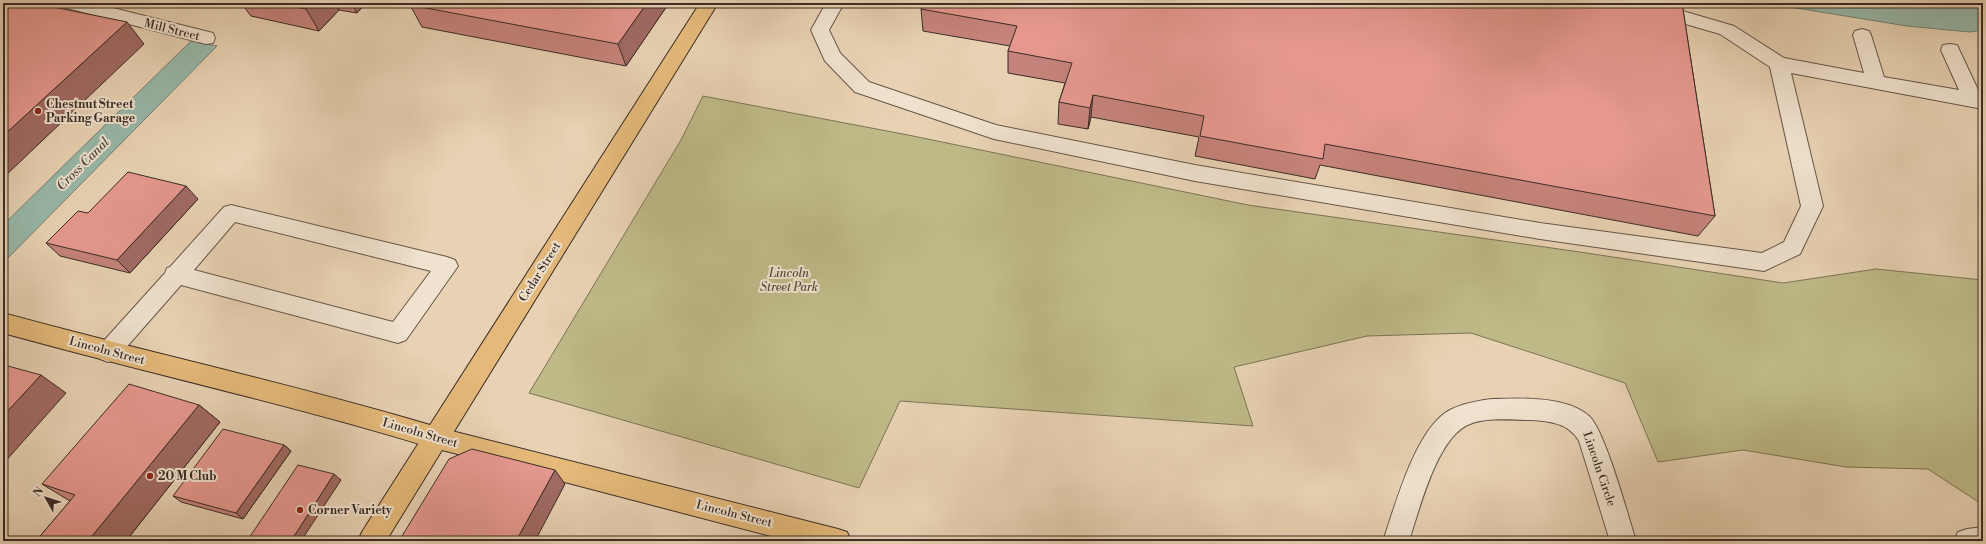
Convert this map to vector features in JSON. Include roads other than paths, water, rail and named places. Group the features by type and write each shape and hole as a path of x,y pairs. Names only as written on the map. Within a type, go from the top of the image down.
{"main road":[{"name":"Cedar Street","path":"370,541 709,3"},
{"name":"Lincoln Street","path":"3,323 108,352 353,413 436,438 838,541"}],"street":[{"name":"Mill Street","path":"69,3 206,38"},
{"path":"835,3 820,30 832,56 862,87 994,132 1195,173 1540,231 1764,262 1792,248 1812,206 1779,64"},
{"path":"1608,3 1668,13 1727,30 1779,64 1978,101"},
{"path":"1862,35 1876,83"},
{"path":"1950,50 1978,101"},
{"path":"108,352 175,274 230,213 447,266 398,333 175,274"},
{"name":"Lincoln Circle","path":"1396,541 1429,448 1442,432 1453,421 1473,413 1510,409 1539,410 1573,418 1583,426 1591,440 1623,541"},
{"path":"1967,541 1983,539"}],"water":[{"path":"1765,3 1983,3 1983,30 1970,32 1907,26"},
{"name":"Cross Canal","path":"191,41 217,46 3,263 3,225"}],"place":[{"name":"Chestnut Street Parking Garage","path":"38,111"},
{"name":"20 M Club","path":"150,476"},
{"name":"Corner Variety","path":"300,510"}],"park label":[{"name":"Lincoln Street Park","path":"789,280"}]}
